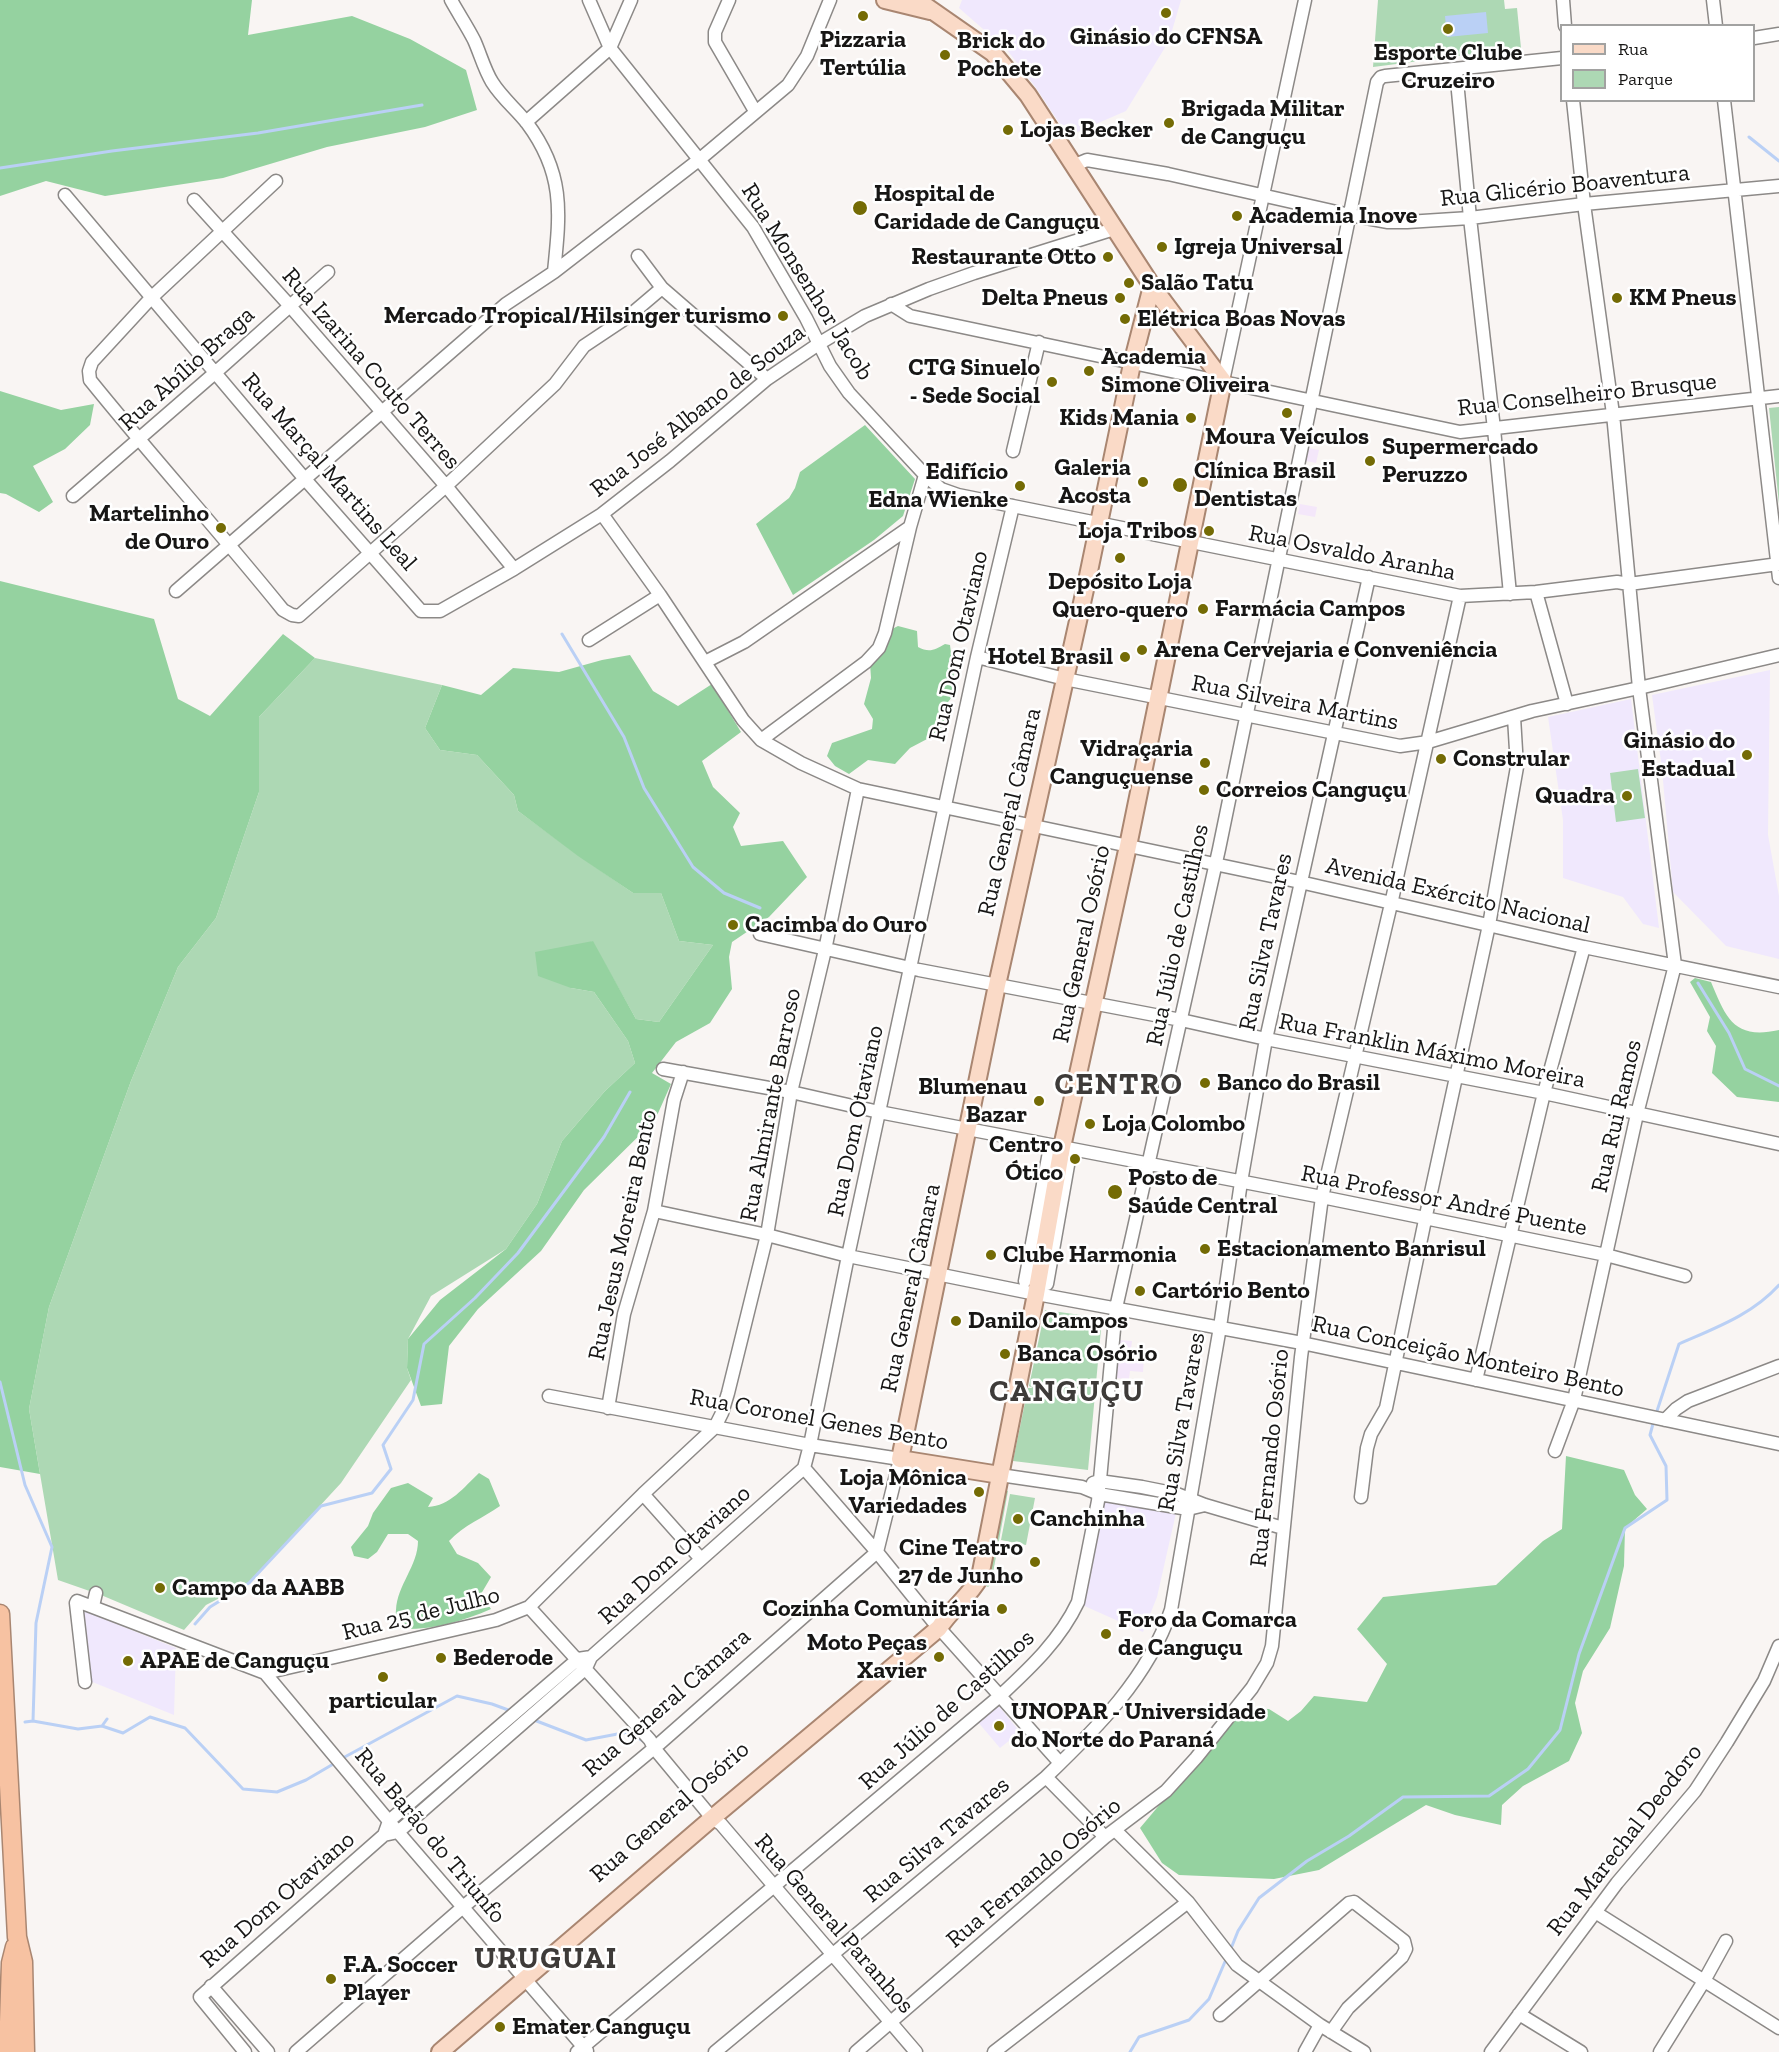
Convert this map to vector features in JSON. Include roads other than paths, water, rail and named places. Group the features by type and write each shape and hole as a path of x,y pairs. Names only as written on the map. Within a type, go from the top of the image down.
{"highway":[{"path":"0,1614 17,1937 23,1962 25,2052"},
{"path":"8,2052 11,1963 17,1937"}],"main road":[{"path":"917,0 993,53 1028,94 1152,286 1223,381"},
{"path":"890,1 936,13"},
{"name":"Rua General Câmara","path":"900,1459 1031,826 1099,524 1132,364 1152,286"},
{"name":"Rua General Osório","path":"427,2052 522,1976 714,1815 949,1613 975,1587 980,1577 1000,1475 1042,1289 1061,1151 1128,846 1223,381"},
{"name":"Rua Coronel Genes Bento","path":"900,1459 1000,1475"},
{"name":"Rua General Osório","path":"440,2052 522,1976"}],"street":[{"path":"451,0 472,37 491,80 505,100 526,122 549,158 558,193 559,225 554,272"},
{"name":"Rua Monsenhor Jacob","path":"589,0 610,48 753,227 820,343 830,366 849,393 941,489"},
{"path":"526,122 610,48 631,0"},
{"path":"729,0 715,32 715,42 755,111"},
{"path":"176,591 506,304 554,272 700,159 788,85 800,69 831,0"},
{"path":"1223,381 1305,0"},
{"path":"1563,0 1565,24"},
{"path":"1713,0 1716,24"},
{"path":"1755,38 1779,34"},
{"path":"1509,594 1456,70 1560,58"},
{"name":"Rua Júlio de Castilhos","path":"583,2050 1001,1695 1041,1657 1073,1613 1078,1602 1091,1542 1099,1488 1116,1308 1216,865 1377,82 1381,77 1456,70"},
{"path":"1573,102 1584,204 1613,414 1624,581 1676,965"},
{"path":"1724,102 1779,578"},
{"name":"Rua Glicério Boaventura","path":"1075,165 1087,160 1168,174 1264,197 1388,222 1470,218 1584,204 1779,186"},
{"path":"276,181 151,298 92,362 89,371 90,380 139,440 230,544 283,610 292,615 299,616 446,486 555,384 584,346 629,316 662,288"},
{"name":"Rua Marçal Martins Leal","path":"66,195 304,478 421,611"},
{"name":"Rua Izarina Couto Terres","path":"194,200 290,306 514,568"},
{"name":"Rua José Albano de Souza","path":"421,611 440,611 602,513 670,461 767,379 865,316 974,273 1114,229"},
{"path":"638,256 662,288 767,379"},
{"name":"Rua Abílio Braga","path":"73,496 328,272"},
{"path":"891,304 910,316 1039,342 1132,364"},
{"path":"1013,451 1039,342"},
{"name":"Rua Conselheiro Brusque","path":"1132,364 1223,381 1460,432 1779,396"},
{"path":"602,513 743,720 760,740 866,662 879,648 885,633 910,527 926,475"},
{"name":"Rua Osvaldo Aranha","path":"941,489 958,495 1190,543 1460,596 1536,592 1778,561"},
{"name":"Rua Dom Otaviano","path":"245,2052 200,1997 384,1834 389,1821 472,1750 533,1706 585,1662 804,1468 977,657 1013,506"},
{"path":"705,662 744,642 910,527"},
{"name":"Rua Silva Tavares","path":"715,2052 1046,1777 1118,1704 1134,1682 1163,1632 1171,1610 1221,1327 1241,1182 1266,1039 1369,577"},
{"path":"1536,592 1567,704"},
{"path":"589,640 660,595"},
{"name":"Rua Fernando Osório","path":"856,2052 1111,1834 1166,1791 1196,1758 1252,1688 1267,1663 1272,1646 1302,1343 1322,1197 1460,596"},
{"name":"Rua Silveira Martins","path":"977,657 1065,679 1400,746 1428,742 1514,717 1779,655"},
{"path":"1361,1497 1367,1448 1371,1434 1386,1408 1489,925 1517,767 1514,717"},
{"name":"Avenida Exército Nacional","path":"760,740 801,763 858,789 1300,882 1391,904 1779,987"},
{"name":"Rua Almirante Barroso","path":"715,1427 728,1393 767,1234 791,1092 825,950 858,789"},
{"name":"Rua Franklin Máximo Moreira","path":"760,934 910,968 1544,1093 1779,1144"},
{"path":"1476,1380 1544,1093 1584,946"},
{"name":"Rua Rui Ramos","path":"1555,1451 1574,1400 1637,1114 1676,965"},
{"name":"Rua Professor André Puente","path":"663,1069 968,1128 1061,1151 1148,1164 1322,1197 1606,1256 1685,1276"},
{"name":"Rua Jesus Moreira Bento","path":"608,1408 624,1314 654,1211 674,1100 683,1072"},
{"path":"1024,1281 1061,1151"},
{"name":"Rua Conceição Monteiro Bento","path":"654,1211 767,1234 848,1256 939,1274 1042,1289 1116,1308 1302,1343 1779,1444"},
{"path":"1663,1419 1688,1401 1779,1366"},
{"name":"Rua Coronel Genes Bento","path":"549,1396 810,1445 900,1459"},
{"name":"Rua 25 de Julho","path":"265,1673 496,1620 529,1607 643,1494 715,1427"},
{"name":"Rua General Câmara","path":"296,2052 877,1552 900,1459"},
{"path":"804,1468 936,1624 1060,1763"},
{"name":"Rua Coronel Genes Bento","path":"1000,1475 1082,1487 1142,1487 1189,1504"},
{"path":"1140,1501 1142,1487"},
{"name":"Rua Coronel Genes Bento","path":"1099,1488 1140,1501 1205,1505 1283,1528"},
{"path":"643,1494 701,1559"},
{"path":"85,1682 76,1603 95,1600 265,1673"},
{"name":"Rua General Paranhos","path":"529,1607 585,1662 916,2052"},
{"name":"Rua Marechal Deodoro","path":"1491,2052 1617,1883 1695,1791 1764,1681 1779,1646"},
{"name":"Rua Barão do Triunfo","path":"265,1673 583,2050"},
{"name":"Rua Dom Otaviano","path":"384,1834 398,1832 480,1761 533,1706"},
{"path":"472,1750 480,1761"},
{"path":"1046,1777 1188,1902 1237,1965 1326,2029 1364,2052"},
{"path":"994,2052 1188,1902"},
{"path":"1220,2015 1349,1903 1359,1904 1404,1941 1406,1949 1402,1957 1305,2052"},
{"path":"1595,1912 1779,2028"},
{"path":"1660,2052 1726,1941"},
{"path":"211,1986 268,2052"},
{"path":"1519,2013 1581,2052"}],"water":[{"path":"1486,12 1488,33 1447,37 1445,16"}],"waterway":[{"path":"0,168 258,133 422,105"},
{"path":"1749,137 1779,161"},
{"path":"562,634 624,737 644,788 693,867 724,893 760,908"},
{"path":"1698,983 1729,1033 1745,1069 1779,1086"},
{"path":"195,1624 210,1607 249,1583 321,1506 372,1493 391,1469 383,1445 413,1400 424,1344 475,1298 518,1253 604,1137 630,1092"},
{"path":"1656,1414 1679,1344 1745,1313 1779,1285"},
{"path":"0,1382 25,1485 52,1547 36,1623 33,1721 25,1722"},
{"path":"1230,1951 1238,1931 1259,1898 1307,1861 1349,1836 1403,1797 1489,1796 1528,1769 1560,1730 1579,1654 1625,1528 1667,1500 1666,1466 1650,1435 1654,1420"},
{"path":"341,1759 457,1696 511,1711"},
{"path":"102,1726 123,1733 150,1717 185,1728 243,1789 277,1792 306,1780 335,1763"},
{"path":"33,1721 78,1729 102,1726 107,1719"},
{"path":"534,1720 586,1740 628,1732 643,1741"},
{"path":"1130,2052 1139,2037 1189,2020 1209,1999 1227,1957"}],"place":[{"name":"Ginásio do CFNSA","path":"1166,13"},
{"name":"Pizzaria Tertúlia","path":"863,16"},
{"name":"Esporte Clube Cruzeiro","path":"1448,29"},
{"name":"Brick do Pochete","path":"945,55"},
{"name":"Brigada Militar de Canguçu","path":"1169,123"},
{"name":"Lojas Becker","path":"1008,130"},
{"name":"Hospital de Caridade de Canguçu","path":"860,208"},
{"name":"Academia Inove","path":"1237,216"},
{"name":"Igreja Universal","path":"1162,247"},
{"name":"Restaurante Otto","path":"1108,257"},
{"name":"Salão Tatu","path":"1129,283"},
{"name":"Delta Pneus","path":"1120,298"},
{"name":"KM Pneus","path":"1617,298"},
{"name":"Mercado Tropical/Hilsinger turismo","path":"783,316"},
{"name":"Elétrica Boas Novas","path":"1125,319"},
{"name":"Academia Simone Oliveira","path":"1089,371"},
{"name":"CTG Sinuelo - Sede Social","path":"1052,382"},
{"name":"Moura Veículos","path":"1287,413"},
{"name":"Kids Mania","path":"1191,418"},
{"name":"Supermercado Peruzzo","path":"1370,461"},
{"name":"Galeria Acosta","path":"1143,482"},
{"name":"Clínica Brasil Dentistas","path":"1180,485"},
{"name":"Edifício Edna Wienke","path":"1020,486"},
{"name":"Martelinho de Ouro","path":"221,528"},
{"name":"Loja Tribos","path":"1209,531"},
{"name":"Depósito Loja Quero-quero","path":"1120,558"},
{"name":"Farmácia Campos","path":"1203,609"},
{"name":"Arena Cervejaria e Conveniência","path":"1142,650"},
{"name":"Hotel Brasil","path":"1125,657"},
{"name":"Ginásio do Estadual","path":"1747,755"},
{"name":"Constrular","path":"1441,759"},
{"name":"Vidraçaria Canguçuense","path":"1205,763"},
{"name":"Correios Canguçu","path":"1204,790"},
{"name":"Quadra","path":"1627,796"},
{"name":"Cacimba do Ouro","path":"733,925"},
{"name":"Banco do Brasil","path":"1205,1083"},
{"name":"Blumenau Bazar","path":"1039,1101"},
{"name":"Loja Colombo","path":"1090,1124"},
{"name":"Centro Ótico","path":"1075,1159"},
{"name":"Posto de Saúde Central","path":"1115,1192"},
{"name":"Estacionamento Banrisul","path":"1205,1249"},
{"name":"Clube Harmonia","path":"991,1255"},
{"name":"Cartório Bento","path":"1140,1291"},
{"name":"Danilo Campos","path":"956,1321"},
{"name":"Banca Osório","path":"1005,1354"},
{"name":"Loja Mônica Variedades","path":"979,1492"},
{"name":"Canchinha","path":"1018,1519"},
{"name":"Cine Teatro 27 de Junho","path":"1035,1562"},
{"name":"Campo da AABB","path":"160,1588"},
{"name":"Cozinha Comunitária","path":"1002,1609"},
{"name":"Foro da Comarca de Canguçu","path":"1106,1634"},
{"name":"Moto Peças Xavier","path":"939,1657"},
{"name":"Bederode","path":"441,1658"},
{"name":"APAE de Canguçu","path":"128,1661"},
{"name":"particular","path":"383,1677"},
{"name":"UNOPAR - Universidade do Norte do Paraná","path":"999,1726"},
{"name":"F.A. Soccer Player","path":"331,1979"},
{"name":"Emater Canguçu","path":"500,2027"}],"district":[{"name":"CENTRO","path":"1119,1085"},
{"name":"CANGUÇU","path":"1067,1392"},
{"name":"URUGUAI","path":"546,1959"}]}
